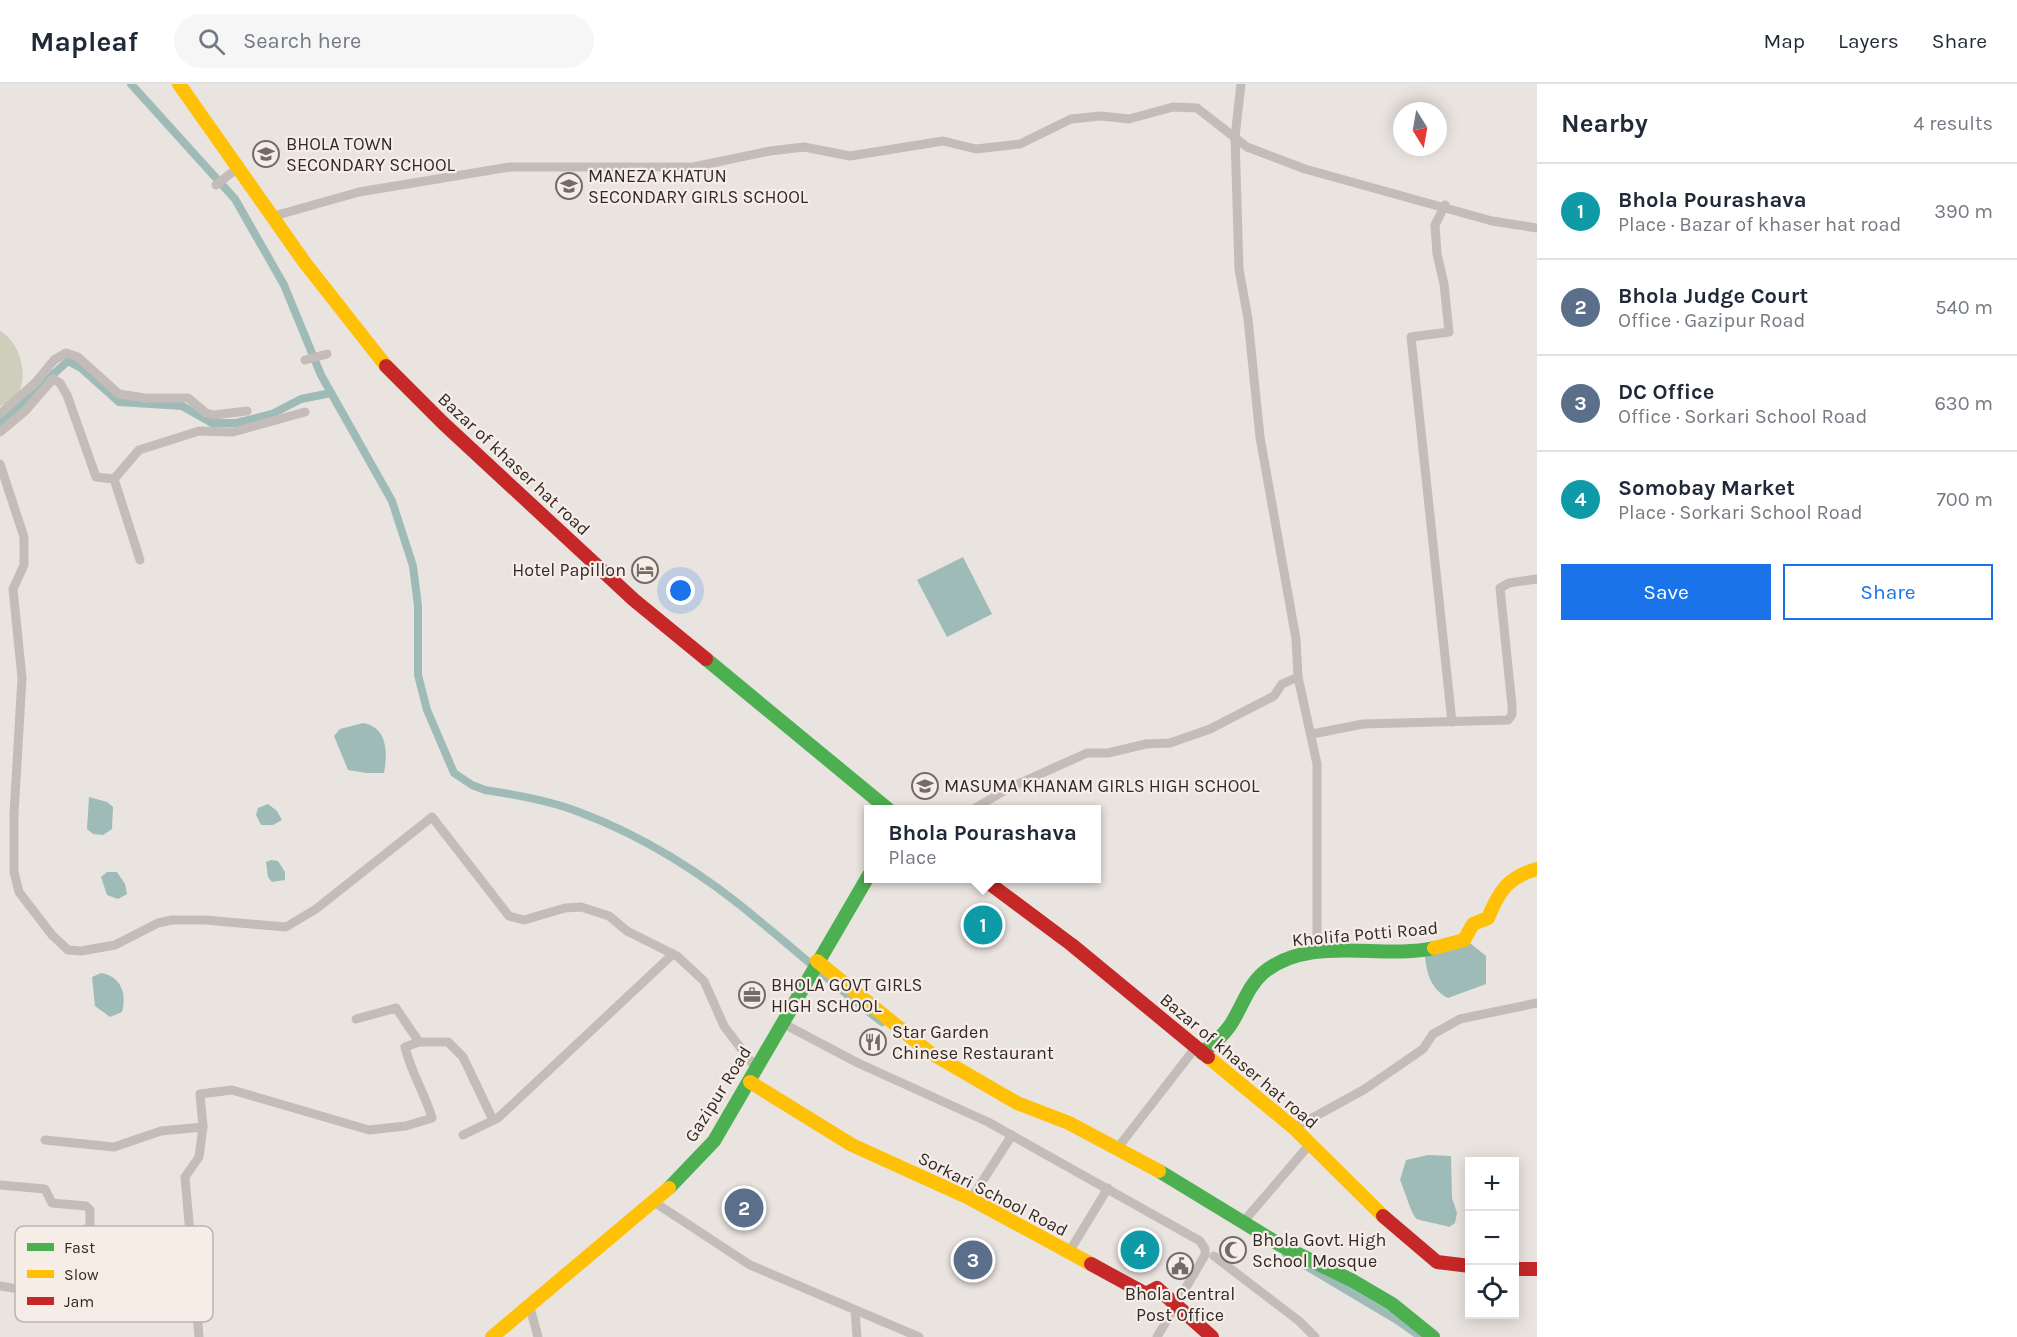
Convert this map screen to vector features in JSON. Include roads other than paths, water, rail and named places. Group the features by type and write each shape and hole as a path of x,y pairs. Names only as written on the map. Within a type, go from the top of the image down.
{"street":[{"name":"Bazar of khaser hat road","path":"178,84 236,170 274,216 305,263 364,340 443,423 634,600 883,805"},
{"path":"1241,84 1235,137 1239,269 1248,319 1260,437 1294,628 1298,677 1312,734 1318,778 1317,953"},
{"path":"274,216 360,192 510,167 693,167 770,151 804,147 850,156 943,141 976,149 1020,144 1071,119 1101,116 1129,120 1173,107 1197,108 1235,137 1269,158 1492,220 1537,228"},
{"path":"216,185 236,170"},
{"path":"1445,206 1435,225 1449,332 1411,337 1452,722"},
{"path":"0,414 36,382 54,360 66,353 78,357 113,390 125,396 188,398 206,413 214,415 247,411"},
{"path":"305,360 327,354"},
{"path":"0,432 25,411 53,379 60,383 67,395 96,477 114,478"},
{"path":"114,478 139,450 199,431 232,432 305,412"},
{"path":"0,465 24,537 24,565 13,589 22,678 14,814 14,872 19,892 52,935 68,950 81,951 115,945 158,923 172,920 205,920 286,927 316,909 432,817 436,819 509,916 524,920 565,908 581,907 609,916 627,931 673,954 704,981 724,1026 755,1067"},
{"path":"114,478 140,560"},
{"path":"1312,734 1363,724 1508,720 1512,715 1500,588 1509,583 1537,579"},
{"path":"980,805 1009,788 1087,753 1108,753 1146,744 1170,743 1210,729 1274,696 1282,684 1298,677"},
{"name":"Kholifa Potti Road","path":"1199,1050 1227,1030 1255,981 1265,972 1291,957 1317,953 1406,952 1433,949 1464,940 1473,924 1488,918 1496,898 1510,877 1537,869"},
{"name":"Gazipur Road","path":"492,1337 654,1202 693,1165 714,1141 750,1082 755,1067 784,1024 817,962 864,883"},
{"name":"Bazar of khaser hat road","path":"987,883 1072,945 1294,1128 1398,1231 1427,1256 1437,1262 1465,1265"},
{"path":"463,1135 493,1120 597,1028 673,954"},
{"path":"817,962 929,1052 1017,1103 1069,1124 1244,1221 1282,1246 1353,1281 1392,1304 1433,1337"},
{"path":"1294,1128 1365,1089 1423,1049 1433,1034 1460,1019 1537,1003"},
{"path":"356,1019 396,1008 419,1042"},
{"path":"784,1024 858,1063 1012,1135 1200,1241 1205,1249 1200,1265 1157,1337"},
{"path":"189,1226 185,1177 199,1157 203,1127 200,1094 232,1090 369,1130 406,1126 432,1118 428,1102 414,1079 405,1047 419,1042 448,1042 463,1058 493,1120"},
{"path":"1116,1150 1199,1050"},
{"name":"Sorkari School Road","path":"750,1082 852,1145 971,1199 1146,1294 1157,1288 1212,1337"},
{"path":"45,1140 114,1147 161,1131 203,1127"},
{"path":"971,1199 1012,1135"},
{"path":"1244,1221 1310,1144"},
{"path":"0,1185 45,1190 52,1203 87,1206 90,1210 89,1226"},
{"path":"1069,1252 1108,1188"},
{"path":"654,1202 750,1265 919,1337"},
{"path":"1214,1256 1299,1320 1315,1337"},
{"path":"1519,1269 1537,1269"},
{"path":"0,1286 15,1288"},
{"path":"529,1304 538,1337"},
{"path":"855,1310 857,1337"},
{"path":"198,1322 199,1337"}],"water":[{"path":"963,557 992,614 947,637 917,580"},
{"path":"363,723 377,730 384,742 386,757 384,773 348,770 334,736 340,729"},
{"path":"89,797 107,802 113,807 112,829 103,835 93,834 87,829"},
{"path":"268,804 277,811 282,820 273,825 261,825 256,815 258,808"},
{"path":"278,861 285,872 285,880 272,882 268,877 266,862"},
{"path":"107,872 117,872 125,884 127,894 118,899 107,895 101,877"},
{"path":"1470,943 1486,956 1486,984 1448,998 1437,990 1430,980 1425,955"},
{"path":"101,973 118,982 123,993 122,1012 110,1017 95,1006 92,977"},
{"path":"1428,1155 1451,1156 1452,1198 1457,1213 1455,1223 1449,1227 1417,1219 1410,1208 1400,1180 1406,1160"}],"waterway":[{"path":"131,84 235,199 284,285 321,375 392,501 413,566 418,606 418,675 427,710 454,773 472,785 485,790 569,808 604,822 652,846 698,874 741,906 882,1022"},
{"path":"0,422 68,361 81,368 119,402 182,406 212,423 236,423 272,414 301,399 331,393"},
{"path":"1286,1254 1397,1320 1421,1337"}],"place":[{"name":"BHOLA TOWN SECONDARY SCHOOL","path":"266,154"},
{"name":"MANEZA KHATUN SECONDARY GIRLS SCHOOL","path":"569,186"},
{"name":"Hotel Papillon","path":"645,570"},
{"name":"MASUMA KHANAM GIRLS HIGH SCHOOL","path":"925,786"},
{"name":"Bhola Pourashava","path":"983,925"},
{"name":"BHOLA GOVT GIRLS HIGH SCHOOL","path":"752,995"},
{"name":"Star Garden Chinese Restaurant","path":"873,1042"},
{"name":"Bhola Judge Court","path":"744,1208"},
{"name":"Somobay Market","path":"1140,1250"},
{"name":"Bhola Govt. High School Mosque","path":"1233,1250"},
{"name":"DC Office","path":"973,1260"},
{"name":"Bhola Central Post Office","path":"1180,1266"}]}
